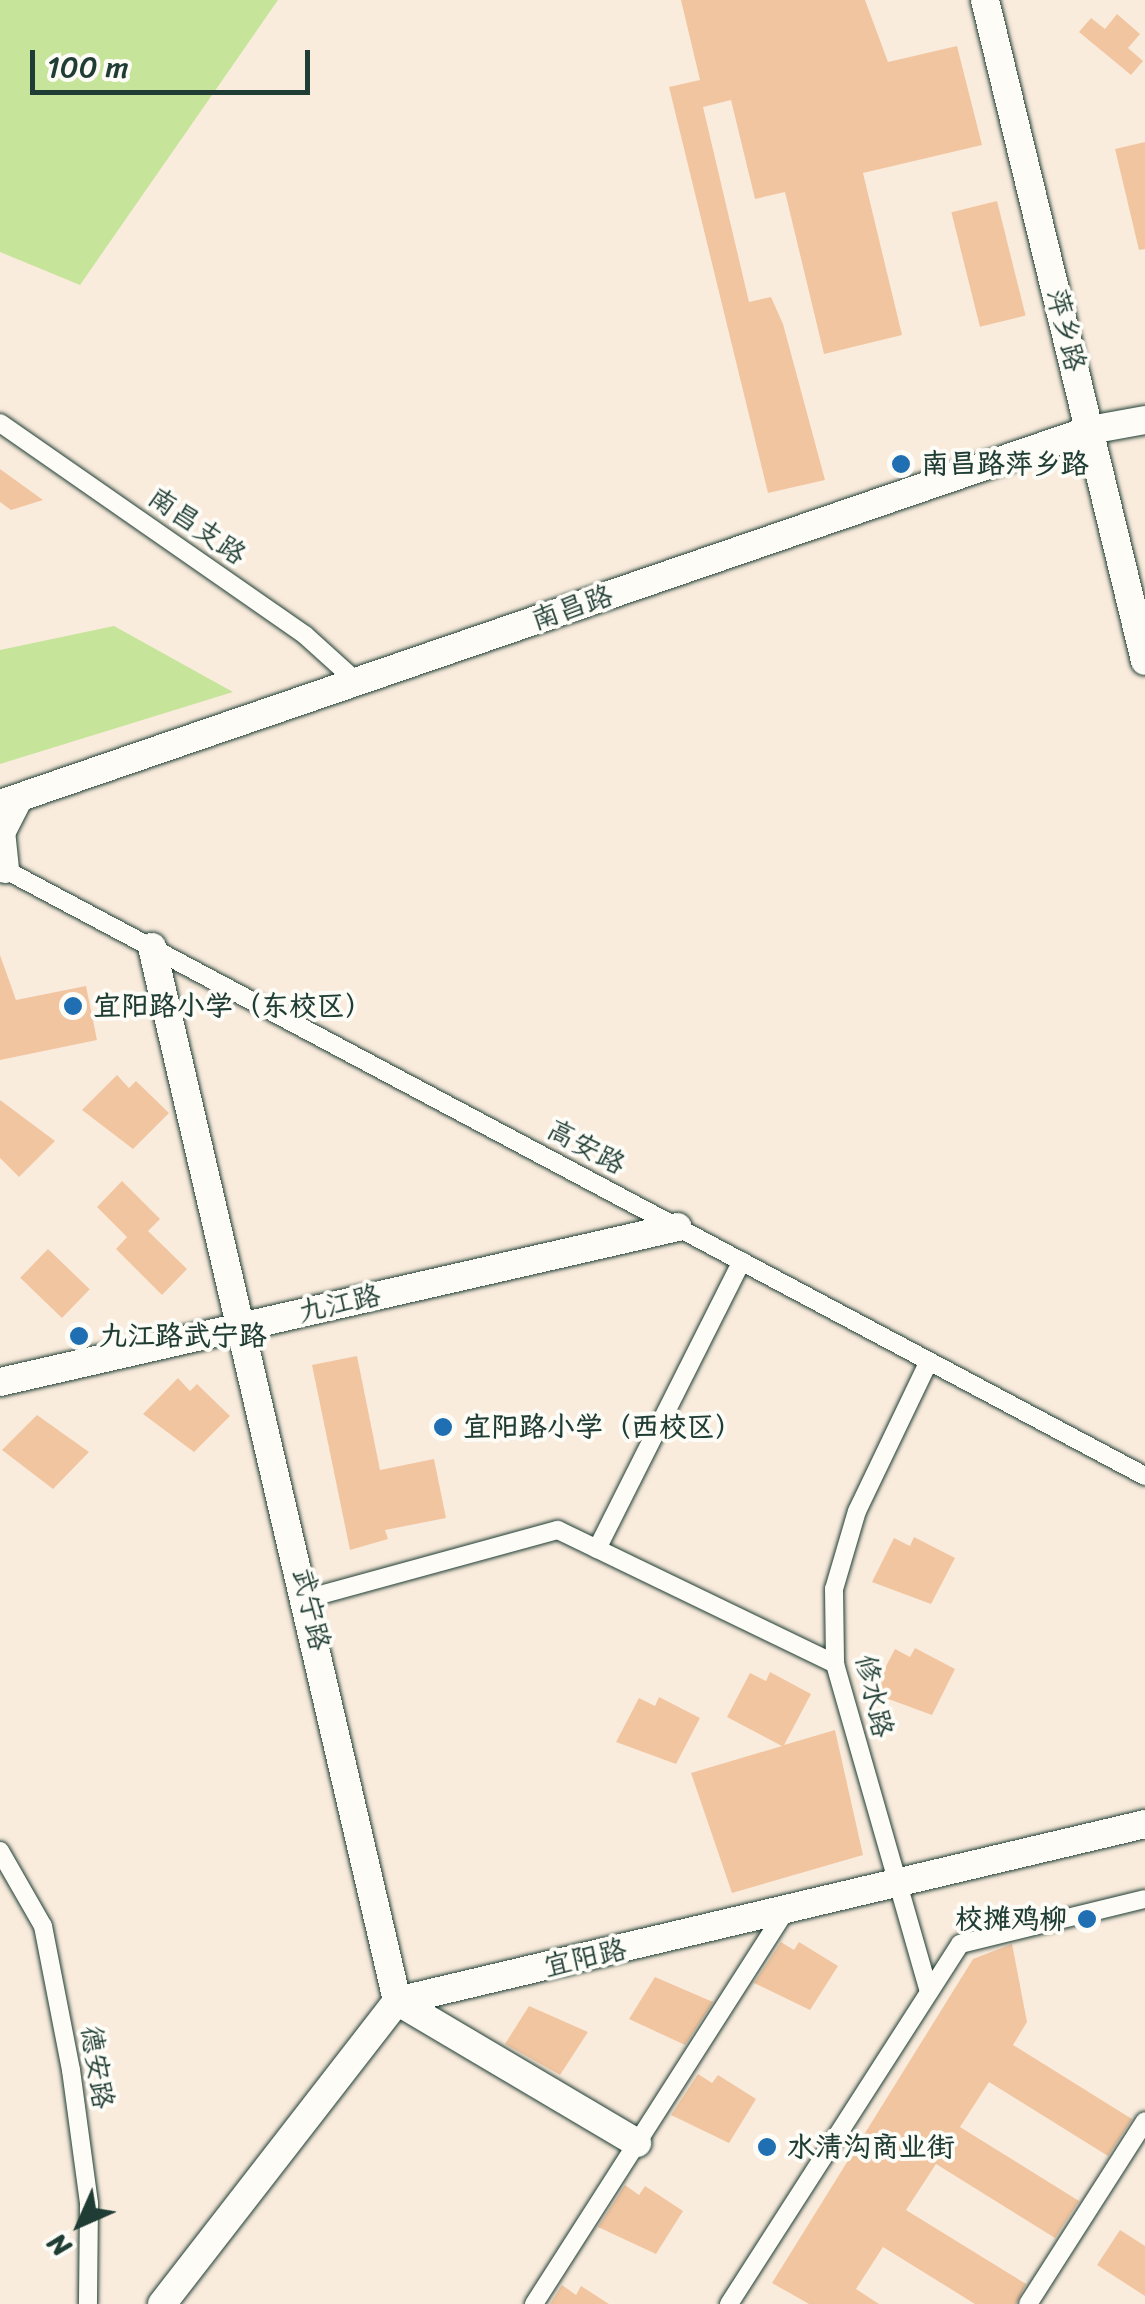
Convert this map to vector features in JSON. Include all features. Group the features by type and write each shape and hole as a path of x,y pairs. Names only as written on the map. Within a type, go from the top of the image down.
{"street":[{"name":"萍乡路","path":"984,0 1145,661"},
{"name":"南昌路","path":"9,802 1090,430 1145,420"},
{"name":"南昌支路","path":"0,423 305,635 356,682"},
{"path":"2,868 1,833 9,802"},
{"name":"高安路","path":"2,868 1145,1476"},
{"name":"武宁路","path":"152,947 309,1598 397,2001"},
{"name":"九江路","path":"0,1382 678,1228"},
{"path":"596,1549 742,1261"},
{"name":"修水路","path":"929,1361 857,1511 834,1589 835,1664 894,1885 929,1992"},
{"path":"309,1598 558,1530 835,1664"},
{"name":"宜阳路","path":"397,2001 1145,1824"},
{"name":"德安路","path":"0,1852 43,1926 64,2034 89,2204 88,2304"},
{"path":"728,2304 960,1944 1145,1899"},
{"path":"534,2304 785,1912"},
{"path":"162,2304 397,2001 637,2144"},
{"path":"1028,2304 1145,2121"}],"green space":[{"path":"0,0 278,0 80,285 0,252"},
{"path":"114,626 233,692 0,764 0,650"}],"building":[{"path":"681,0 865,0 888,62 957,46 982,145 863,173 902,335 824,354 785,192 755,199 731,100 703,107 749,302 771,297 783,324 825,480 768,493 669,87 700,80"},
{"path":"1117,14 1140,34 1128,48 1143,61 1131,75 1079,32 1091,18 1105,29"},
{"path":"1145,142 1145,249 1139,250 1115,149"},
{"path":"997,201 1026,315 980,327 951,212"},
{"path":"0,469 43,500 11,510 0,502"},
{"name":"宜阳路小学（东校区）","path":"0,955 16,1000 86,986 97,1040 0,1060"},
{"path":"117,1075 129,1088 136,1081 169,1113 133,1149 82,1110"},
{"path":"0,1100 55,1141 19,1177 0,1158"},
{"path":"122,1181 160,1219 148,1231 187,1269 162,1295 116,1249 127,1237 97,1207"},
{"path":"48,1249 90,1289 62,1318 20,1278"},
{"path":"357,1356 380,1470 434,1459 446,1518 385,1530 388,1539 350,1550 312,1365"},
{"path":"178,1378 190,1391 197,1384 230,1416 194,1452 143,1414"},
{"path":"37,1415 89,1452 53,1489 2,1450"},
{"path":"914,1537 955,1558 931,1604 872,1582 894,1538 910,1546"},
{"path":"915,1648 955,1669 932,1715 872,1693 895,1649 910,1657"},
{"path":"770,1672 811,1694 784,1745 835,1730 863,1855 732,1893 691,1773 782,1746 727,1717 750,1673 766,1681"},
{"path":"659,1697 700,1718 676,1764 616,1742 639,1698 655,1706"},
{"path":"781,1942 794,1950 799,1942 838,1966 810,2010 754,1983"},
{"path":"1012,1944 1027,2022 1013,2045 1132,2119 1108,2156 989,2082 960,2127 1079,2201 1055,2238 936,2164 906,2210 1026,2284 1016,2304 975,2304 883,2247 856,2289 879,2304 809,2304 772,2283 973,1959"},
{"path":"655,1977 713,2002 685,2045 629,2019"},
{"path":"529,2006 588,2032 560,2075 505,2044"},
{"path":"698,2074 712,2083 718,2075 756,2099 729,2143 671,2115"},
{"path":"625,2185 639,2195 645,2186 683,2211 656,2254 598,2227"},
{"path":"1120,2230 1145,2246 1145,2296 1097,2265"},
{"path":"562,2285 576,2295 581,2286 609,2304 550,2304"}],"place":[{"name":"南昌路萍乡路","path":"901,464"},
{"name":"宜阳路小学（东校区）","path":"73,1006"},
{"name":"九江路武宁路","path":"79,1336"},
{"name":"宜阳路小学（西校区）","path":"443,1427"},
{"name":"校摊鸡柳","path":"1087,1919"},
{"name":"水清沟商业街","path":"767,2147"}]}
